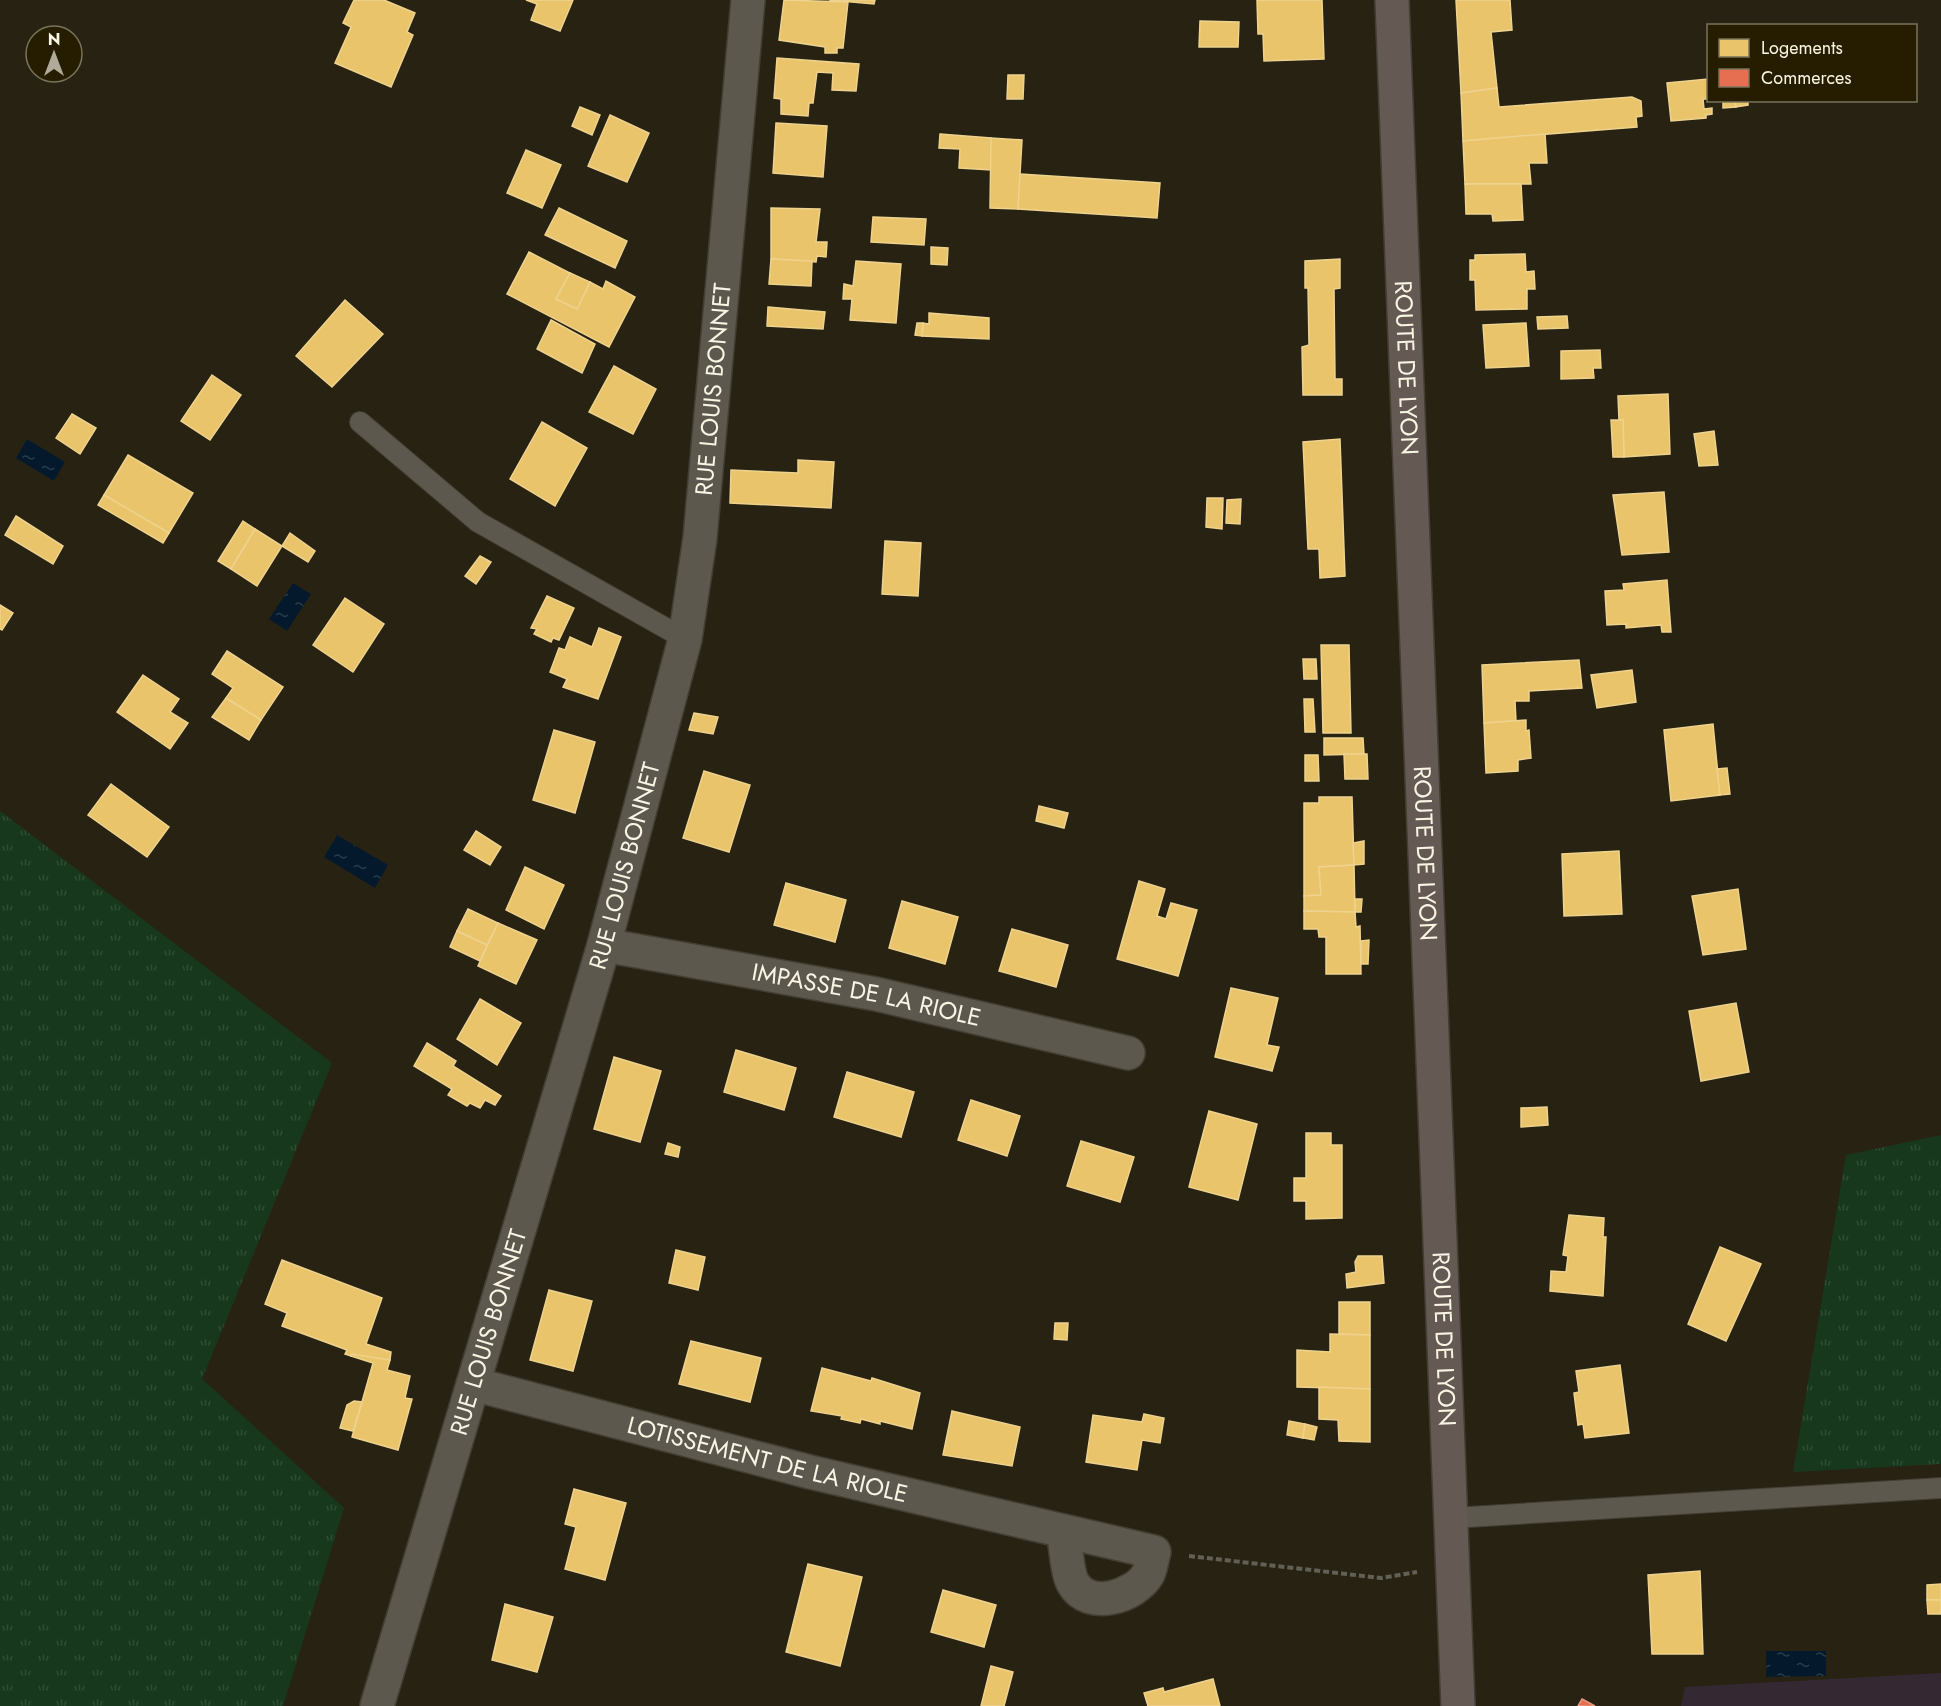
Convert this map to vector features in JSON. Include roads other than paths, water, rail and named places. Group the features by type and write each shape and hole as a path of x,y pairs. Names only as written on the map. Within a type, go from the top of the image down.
{"main road":[{"name":"ROUTE DE LYON","path":"1392,0 1458,1706"}],"street":[{"name":"RUE LOUIS BONNET","path":"377,1706 604,945 685,639 700,538 748,0"},
{"name":"IMPASSE DE LA RIOLE","path":"604,945 876,994 1128,1053"},
{"name":"LOTISSEMENT DE LA RIOLE","path":"473,1384 810,1472 1154,1552 1148,1575 1126,1594 1103,1599 1083,1593 1073,1583 1064,1532"}],"lane":[{"path":"360,422 478,522 685,639"},
{"path":"1452,1518 1941,1488"}],"water":[{"path":"27,439 65,462 54,481 16,458"},
{"path":"293,583 311,594 287,631 269,619"},
{"path":"337,835 388,865 375,888 324,857"},
{"path":"1766,1651 1826,1651 1826,1676 1766,1677"}]}
